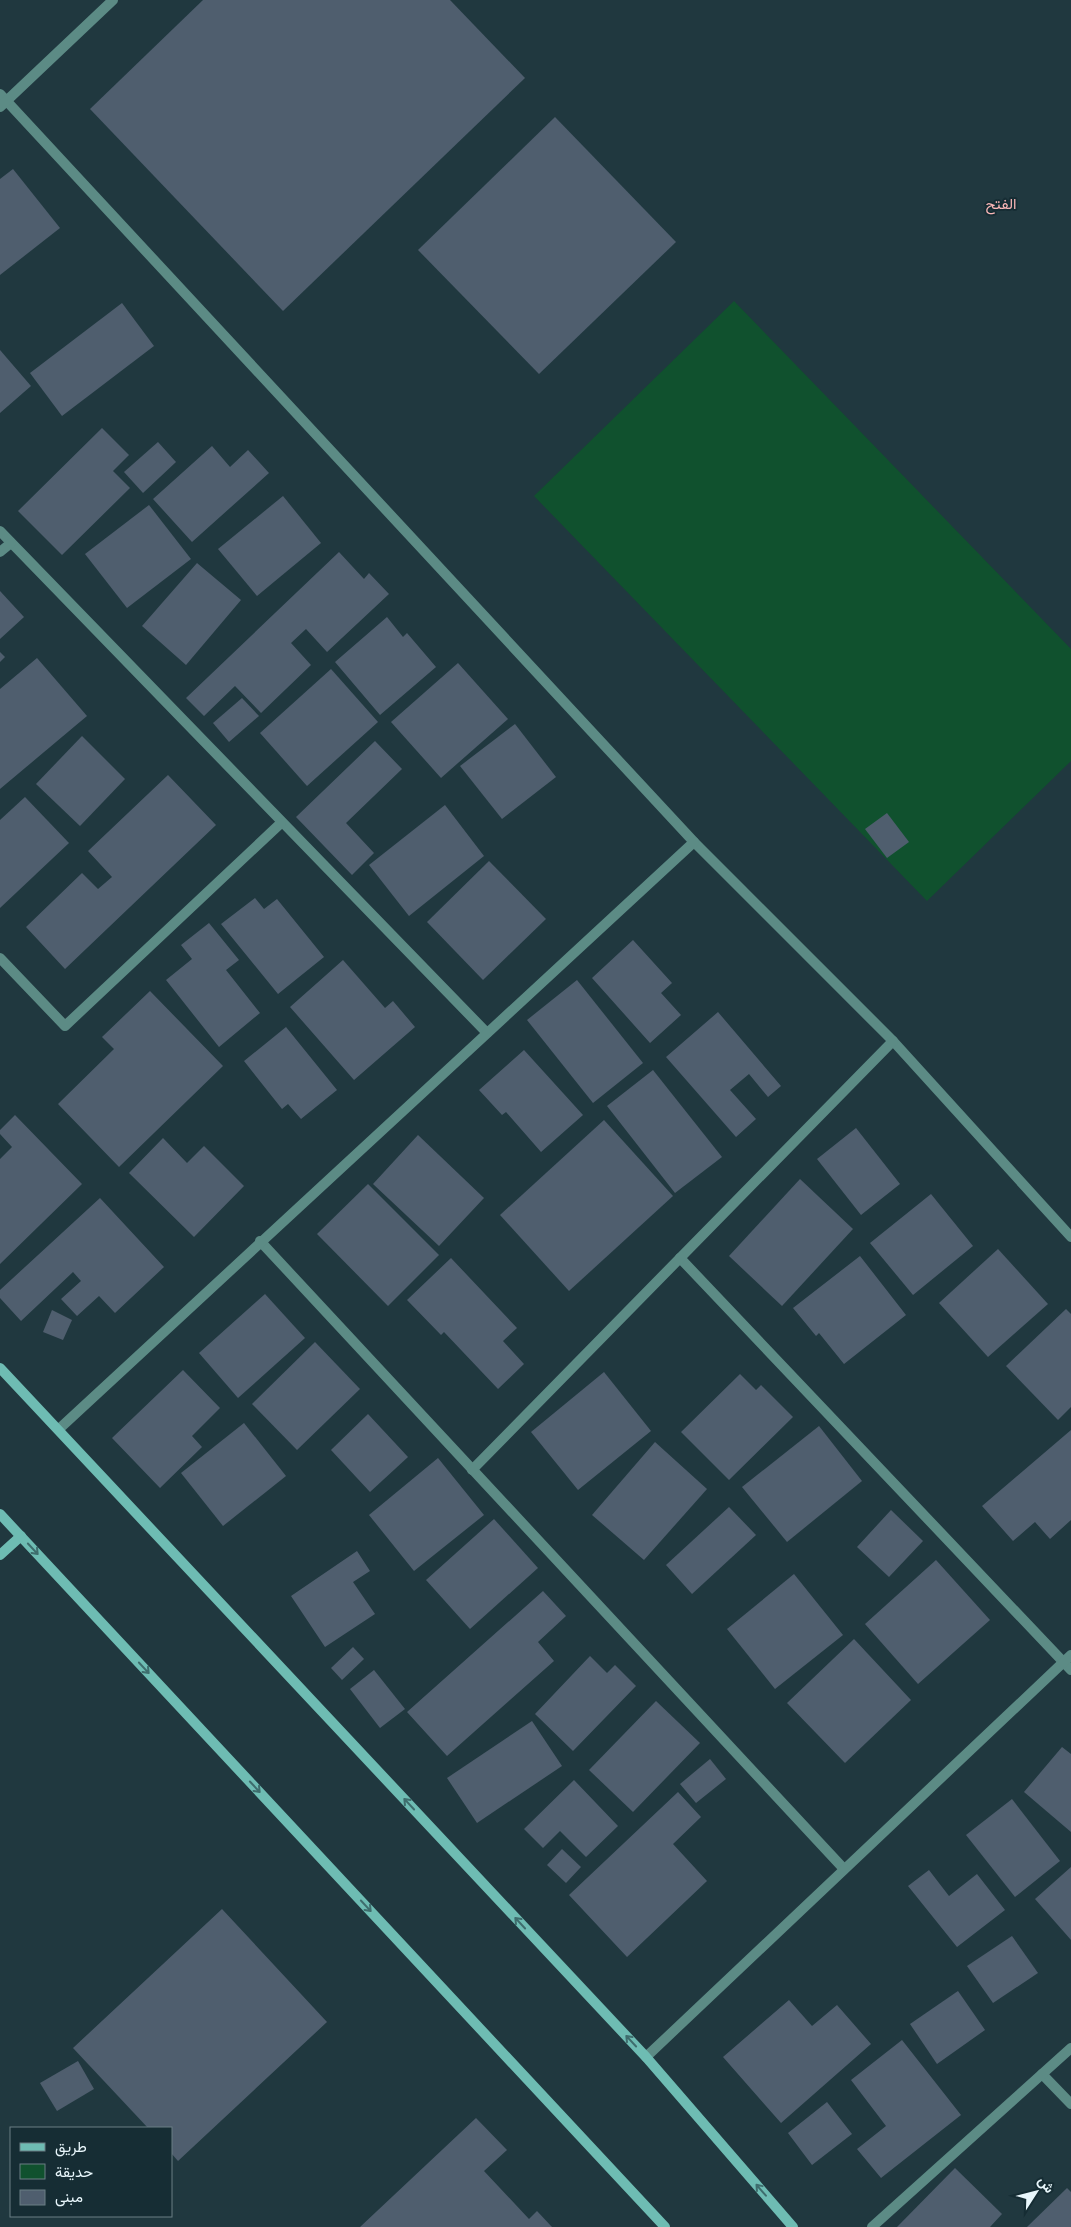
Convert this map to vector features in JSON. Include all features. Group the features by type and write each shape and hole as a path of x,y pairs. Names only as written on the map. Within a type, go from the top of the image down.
{"street":[{"path":"113,0 2,101 694,842 893,1041 1071,1237"},
{"path":"0,531 281,823 487,1033"},
{"path":"0,552 12,543"},
{"path":"0,958 65,1026 281,823"},
{"path":"59,1429 260,1241 694,842"},
{"path":"472,1470 893,1041"},
{"path":"260,1241 844,1868"},
{"path":"680,1258 1067,1658 1071,1670"},
{"path":"0,1368 646,2057 793,2227"},
{"path":"0,1514 665,2227"},
{"path":"0,1555 21,1536"},
{"path":"646,2057 1067,1658"},
{"path":"872,2227 1071,2048"},
{"path":"1042,2074 1071,2104"}],"green space":[{"path":"734,301 1071,649 1071,761 927,901 534,496"}],"building":[{"path":"203,0 450,0 525,78 283,311 90,109"},
{"path":"555,117 676,242 539,374 418,250"},
{"path":"13,169 60,228 0,275 0,179"},
{"path":"122,303 154,346 62,416 30,373"},
{"path":"0,350 31,386 0,413"},
{"path":"102,428 129,455 113,471 130,488 62,555 18,511"},
{"path":"158,442 176,462 143,493 124,472"},
{"path":"212,446 230,467 248,450 269,473 192,542 153,499"},
{"path":"283,496 321,543 257,596 218,549"},
{"path":"149,505 191,559 127,608 85,554"},
{"path":"339,552 364,579 369,573 389,594 327,652 306,629 291,643 311,665 261,713 235,686 204,716 186,698"},
{"path":"197,563 241,600 186,665 142,626"},
{"path":"0,591 24,617 0,639"},
{"path":"387,617 403,637 407,633 436,667 380,715 335,662"},
{"path":"0,652 5,657 0,662"},
{"path":"37,658 87,716 0,789 0,689"},
{"path":"458,663 508,719 441,778 391,722"},
{"path":"331,669 378,722 307,786 260,733"},
{"path":"242,698 259,716 229,742 213,723"},
{"path":"515,724 556,777 502,819 460,766"},
{"path":"82,736 125,779 80,826 36,784"},
{"path":"375,741 402,769 346,823 374,853 352,875 296,817"},
{"path":"168,775 216,825 65,969 26,927 82,873 98,889 112,877 88,851"},
{"path":"25,797 69,843 0,908 0,820"},
{"path":"445,805 484,856 409,916 369,865"},
{"path":"887,813 909,842 887,858 865,829"},
{"path":"489,861 546,919 483,980 427,922"},
{"path":"255,898 264,909 277,899 324,957 278,994 221,924"},
{"path":"209,923 239,960 226,970 260,1013 219,1047 166,980 192,959 181,945"},
{"path":"633,940 672,983 661,993 681,1015 650,1043 592,978"},
{"path":"343,960 385,1008 393,1001 415,1027 354,1080 290,1007"},
{"path":"577,980 643,1063 593,1103 527,1020"},
{"path":"150,991 223,1066 119,1167 58,1104 114,1049 102,1037"},
{"path":"718,1012 781,1086 768,1097 749,1074 730,1090 756,1119 736,1137 666,1057"},
{"path":"286,1027 337,1090 301,1119 288,1104 282,1109 244,1061"},
{"path":"524,1050 583,1115 541,1152 506,1112 502,1115 479,1090"},
{"path":"653,1070 722,1157 675,1193 607,1106"},
{"path":"15,1115 82,1184 0,1264 0,1159 12,1147 0,1134 0,1130"},
{"path":"604,1120 673,1196 569,1291 500,1215"},
{"path":"856,1128 900,1184 861,1215 817,1159"},
{"path":"418,1135 484,1198 439,1246 373,1184"},
{"path":"163,1138 187,1163 204,1146 244,1186 194,1237 129,1173"},
{"path":"800,1179 853,1229 782,1306 729,1256"},
{"path":"368,1184 439,1255 388,1306 317,1234"},
{"path":"931,1194 973,1246 913,1295 870,1243"},
{"path":"100,1198 164,1267 115,1313 99,1296 77,1316 61,1299 81,1281 73,1272 21,1321 0,1298 0,1290"},
{"path":"998,1249 1048,1304 988,1357 939,1303"},
{"path":"860,1256 906,1315 844,1364 819,1333 816,1336 793,1308"},
{"path":"451,1258 517,1328 503,1341 524,1364 498,1389 444,1332 441,1335 407,1300"},
{"path":"265,1294 305,1338 238,1398 199,1353"},
{"path":"1066,1309 1071,1314 1071,1407 1058,1420 1006,1366"},
{"path":"52,1310 72,1320 63,1340 43,1332"},
{"path":"315,1342 360,1389 297,1450 252,1404"},
{"path":"183,1370 220,1408 192,1436 202,1447 160,1488 112,1438"},
{"path":"604,1372 651,1431 578,1490 531,1432"},
{"path":"740,1374 756,1390 761,1385 793,1417 729,1480 681,1432"},
{"path":"368,1414 408,1457 370,1492 331,1450"},
{"path":"244,1423 286,1476 223,1526 181,1473"},
{"path":"819,1426 862,1481 787,1542 742,1487"},
{"path":"1071,1430 1071,1520 1050,1539 1035,1522 1013,1541 982,1506"},
{"path":"655,1442 707,1489 644,1560 592,1515"},
{"path":"438,1458 484,1515 414,1571 369,1515"},
{"path":"729,1507 756,1535 692,1594 666,1565"},
{"path":"891,1510 923,1541 889,1577 857,1547"},
{"path":"494,1519 538,1568 470,1629 426,1580"},
{"path":"357,1551 370,1571 353,1582 375,1614 325,1647 291,1596"},
{"path":"936,1560 990,1620 918,1684 865,1624"},
{"path":"794,1574 843,1635 775,1689 727,1629"},
{"path":"543,1591 566,1616 538,1642 554,1661 447,1756 407,1712"},
{"path":"854,1639 911,1700 845,1763 787,1703"},
{"path":"353,1647 364,1659 342,1680 331,1668"},
{"path":"590,1656 607,1673 615,1665 636,1686 573,1751 535,1714"},
{"path":"374,1670 405,1709 380,1728 350,1689"},
{"path":"656,1701 700,1743 633,1812 589,1770"},
{"path":"532,1721 562,1766 477,1823 447,1778"},
{"path":"1062,1747 1071,1754 1071,1832 1024,1792"},
{"path":"710,1759 726,1779 696,1803 680,1784"},
{"path":"574,1780 618,1826 586,1857 560,1831 543,1848 524,1829"},
{"path":"678,1792 701,1817 673,1844 707,1881 627,1957 569,1895"},
{"path":"1012,1799 1060,1861 1015,1897 966,1835"},
{"path":"562,1849 581,1867 566,1883 547,1865"},
{"path":"1071,1867 1071,1940 1035,1899"},
{"path":"929,1870 949,1896 977,1874 1005,1910 957,1947 908,1886"},
{"path":"222,1909 327,2022 178,2161 172,2154 172,2127 147,2127 73,2048"},
{"path":"1012,1936 1038,1973 993,2003 967,1966"},
{"path":"958,1991 985,2030 937,2064 910,2024"},
{"path":"789,2000 812,2026 837,2005 871,2044 781,2123 723,2057"},
{"path":"902,2040 961,2115 881,2178 857,2149 886,2126 851,2080"},
{"path":"78,2061 94,2089 57,2111 40,2083"},
{"path":"827,2102 852,2134 812,2165 788,2133"},
{"path":"476,2118 507,2150 484,2171 529,2219 537,2211 552,2227 360,2227"},
{"path":"955,2168 1002,2214 990,2227 897,2227"},
{"path":"1067,2188 1071,2192 1071,2227 1027,2227"}],"district":[{"name":"الفتح","path":"1001,203"}]}
